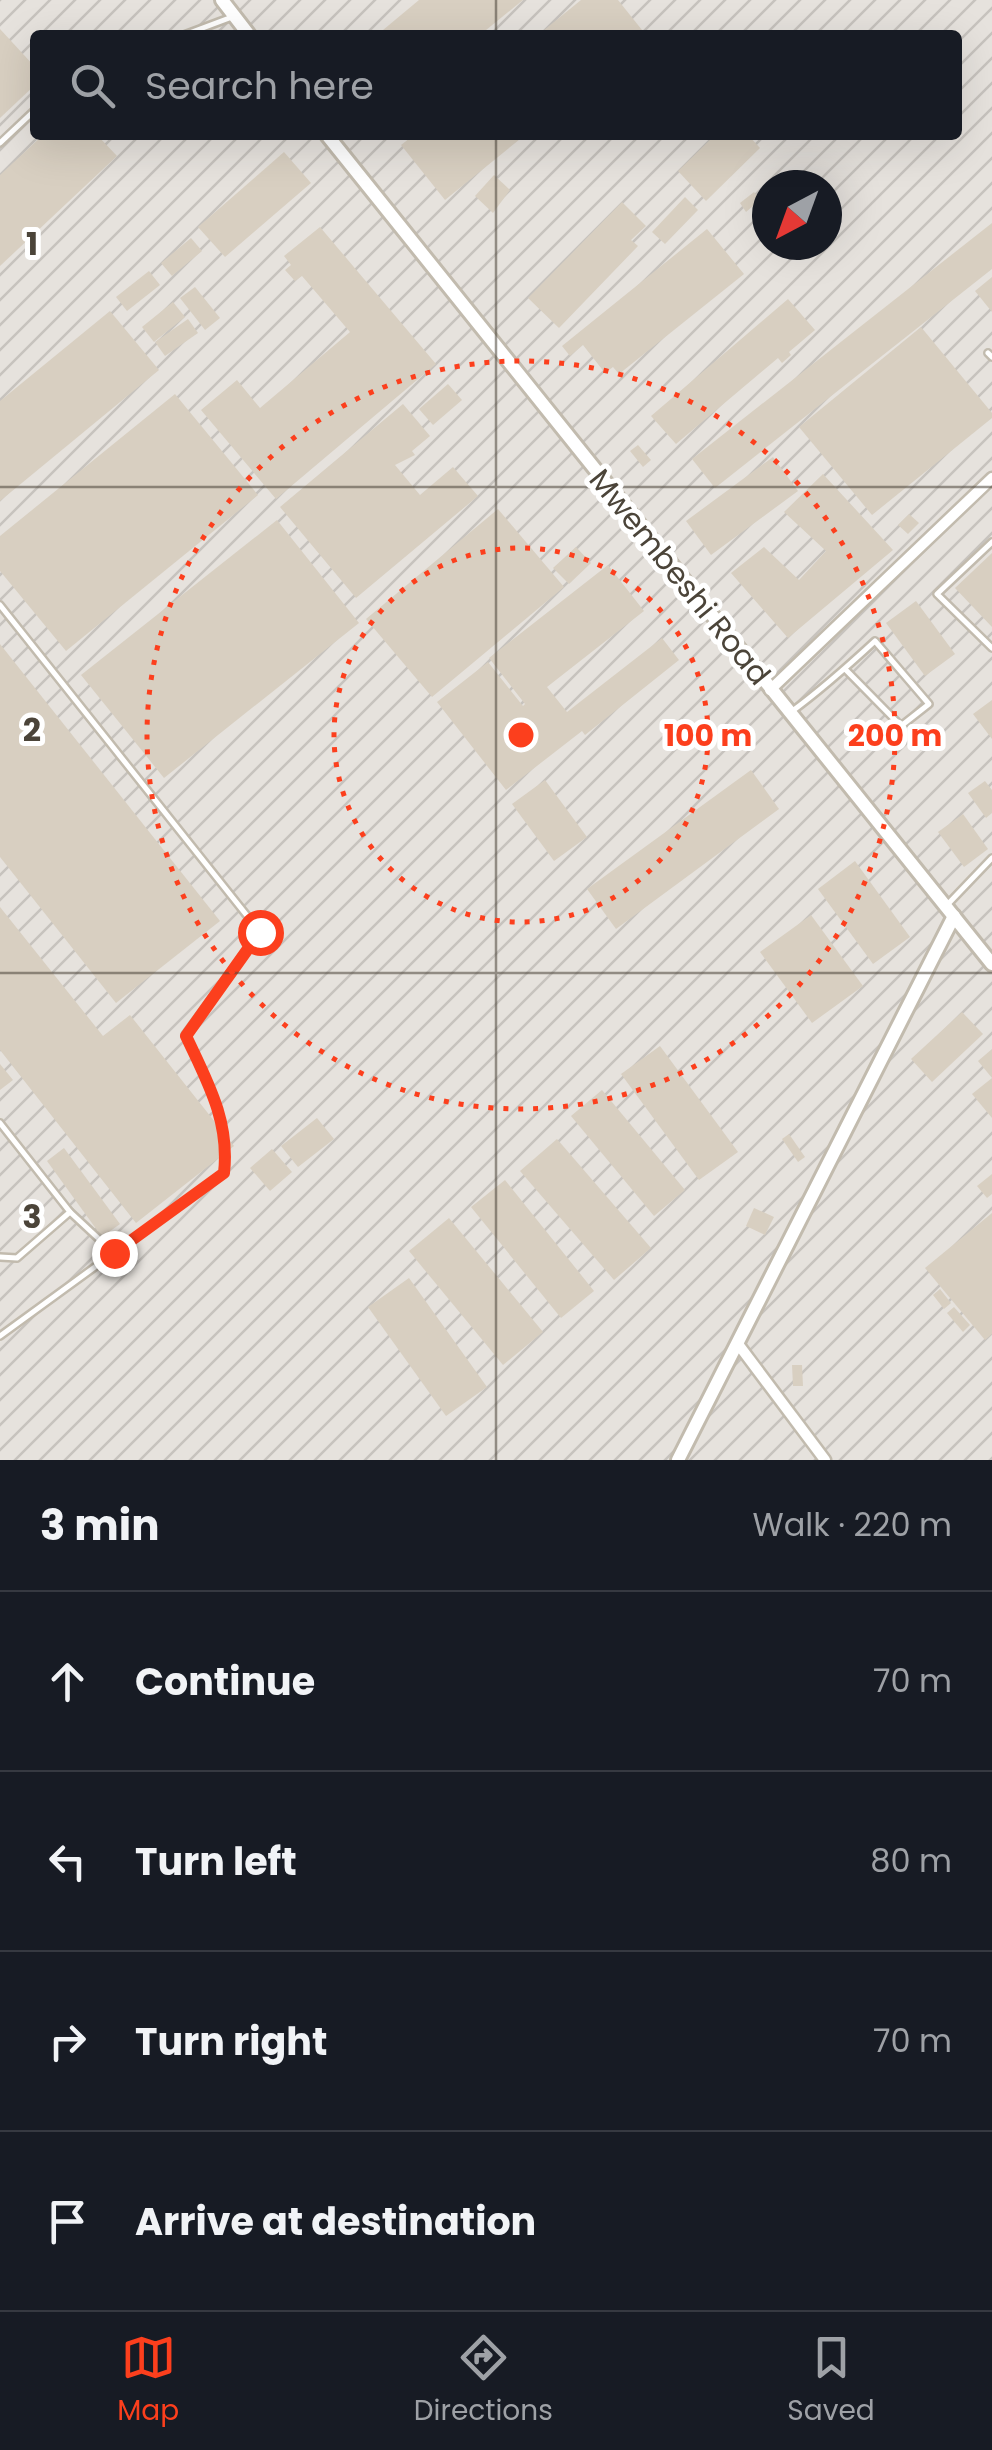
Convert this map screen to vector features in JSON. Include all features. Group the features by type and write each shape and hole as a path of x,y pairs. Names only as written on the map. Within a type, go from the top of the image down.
{"street":[{"path":"222,0 246,30"},
{"name":"Mwembeshi Road","path":"332,140 992,964"},
{"path":"770,690 992,478"},
{"path":"678,1460 950,911"},
{"path":"738,1344 825,1460"}],"lane":[{"path":"197,30 235,16"},
{"path":"0,143 30,115"},
{"path":"992,542 937,594 992,648"},
{"path":"0,605 260,932 186,1036 217,1102 227,1144 224,1173 0,1336"},
{"path":"789,714 874,641 929,704 901,726 844,669"},
{"path":"950,911 992,858"},
{"path":"0,1123 70,1212 114,1253"},
{"path":"0,1257 16,1258 70,1212"}],"shaded area":[{"path":"0,0 992,0 992,1460 0,1460"}],"building":[{"path":"419,0 523,0 486,30 383,30"},
{"path":"581,0 618,0 642,30 544,30"},
{"path":"0,29 30,62 30,90 0,118"},
{"path":"38,140 102,140 117,156 0,266 0,175"},
{"path":"408,140 519,140 445,200 401,145"},
{"path":"710,140 753,140 760,148 706,201 678,171"},
{"path":"284,152 311,183 225,257 198,227"},
{"path":"494,175 510,190 493,213 475,196"},
{"path":"752,194 752,207 746,212 740,203"},
{"path":"685,197 698,210 665,244 652,232"},
{"path":"622,202 646,226 631,240 638,246 559,328 528,298"},
{"path":"992,223 992,269 715,488 692,459"},
{"path":"320,227 436,364 276,499 201,410 237,380 260,408 350,332 302,276 295,281 285,270 291,265 284,256"},
{"path":"707,229 744,274 619,374 613,367 605,373 583,345 570,356 562,346"},
{"path":"191,238 202,251 172,276 161,263"},
{"path":"149,271 160,285 127,311 116,297"},
{"path":"992,277 992,312 975,291"},
{"path":"195,287 220,318 205,330 180,298"},
{"path":"788,299 815,330 782,363 778,358 676,444 651,416"},
{"path":"173,302 185,317 154,342 142,327"},
{"path":"110,311 159,370 0,501 0,401"},
{"path":"188,319 198,333 165,356 155,342"},
{"path":"921,327 992,413 992,418 872,515 799,427"},
{"path":"448,384 462,400 433,425 419,409"},
{"path":"175,394 258,495 66,651 0,571 0,536"},
{"path":"403,404 430,436 412,451 415,455 395,465 420,495 453,467 478,496 356,598 280,507"},
{"path":"638,445 651,460 643,467 630,451"},
{"path":"773,457 798,491 711,555 686,521"},
{"path":"823,474 893,550 788,638 731,573 764,547 799,580 826,551 784,512"},
{"path":"498,509 564,587 432,697 366,619"},
{"path":"909,514 919,523 908,534 898,525"},
{"path":"277,520 359,623 164,778 81,675"},
{"path":"576,547 591,563 569,584 553,568"},
{"path":"992,553 992,627 955,588"},
{"path":"608,565 644,611 547,687 567,712 662,638 679,660 585,735 582,731 506,790 437,702 488,662 523,706 489,658"},
{"path":"916,601 955,654 925,676 886,623"},
{"path":"0,644 220,921 116,1003 0,857"},
{"path":"992,700 992,739 973,714"},
{"path":"751,770 779,809 616,929 587,889"},
{"path":"545,780 587,837 554,861 512,804"},
{"path":"985,781 992,790 992,813 986,818 968,793"},
{"path":"963,814 988,849 964,867 938,832"},
{"path":"855,861 910,937 873,964 818,889"},
{"path":"0,907 103,1036 130,1015 234,1146 136,1223 0,1050"},
{"path":"811,915 863,986 812,1023 760,952"},
{"path":"962,1012 983,1034 932,1082 911,1059"},
{"path":"660,1046 738,1152 699,1180 621,1074"},
{"path":"992,1049 992,1078 978,1061"},
{"path":"0,1064 13,1080 0,1090"},
{"path":"992,1078 992,1118 972,1094"},
{"path":"602,1090 685,1190 654,1216 571,1116"},
{"path":"317,1118 334,1139 298,1167 281,1146"},
{"path":"789,1134 805,1157 798,1162 782,1139"},
{"path":"557,1139 651,1248 614,1280 520,1171"},
{"path":"64,1148 120,1224 102,1237 47,1161"},
{"path":"272,1149 292,1172 270,1191 250,1168"},
{"path":"992,1174 992,1194 987,1198 977,1186"},
{"path":"505,1180 594,1291 561,1318 471,1207"},
{"path":"754,1208 774,1217 765,1235 746,1226"},
{"path":"992,1213 992,1334 985,1340 925,1268"},
{"path":"449,1218 543,1332 503,1365 409,1251"},
{"path":"409,1278 487,1387 446,1416 368,1307"},
{"path":"940,1289 951,1303 944,1309 933,1295"},
{"path":"954,1307 970,1325 963,1332 947,1313"},
{"path":"792,1365 802,1365 803,1386 793,1386"}],"route":[{"path":"114,1253 224,1173 227,1144 217,1102 186,1036 260,932"}]}
